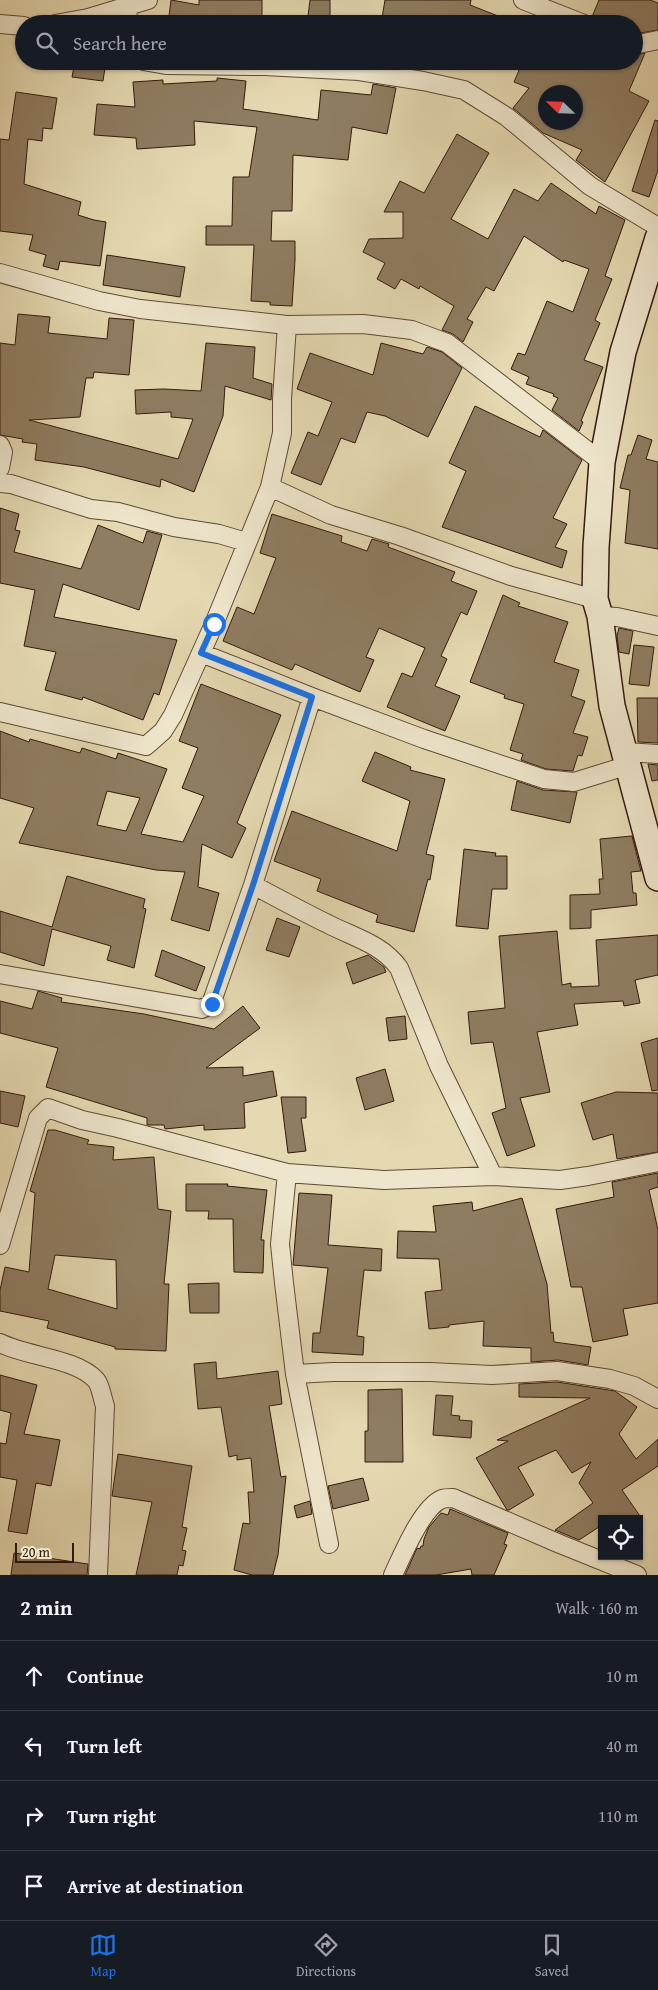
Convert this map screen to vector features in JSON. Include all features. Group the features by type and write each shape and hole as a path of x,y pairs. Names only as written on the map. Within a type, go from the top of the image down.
{"street":[{"path":"98,15 148,0"},
{"path":"523,0 561,15"},
{"path":"128,6 128,15"},
{"path":"0,24 15,25"},
{"path":"643,43 658,40"},
{"path":"328,70 359,72 423,81 464,90 507,117 590,186 658,227"},
{"path":"658,238 623,352 602,462 596,547 597,607 612,706 658,878"},
{"path":"0,273 99,301 140,309 286,325 363,324 412,330 447,343 602,462"},
{"path":"0,712 146,746 163,731 174,715 270,488 282,433 286,325"},
{"path":"0,445 3,452 0,468"},
{"path":"0,483 11,484 91,509 118,512 174,527 219,534 246,542"},
{"path":"270,488 331,515 400,536 597,607 617,617 658,626"},
{"path":"201,653 424,740 544,779 574,782 627,759 658,754"},
{"path":"0,974 202,1009 212,1004 253,885 312,697"},
{"path":"253,885 328,924 382,949 392,958 399,968 439,1066 493,1176"},
{"path":"0,1246 38,1118 48,1108 98,1125 118,1128 287,1173 384,1180 493,1176 560,1180 658,1162"},
{"path":"287,1173 280,1244 295,1374 329,1544"},
{"path":"0,1343 14,1349 83,1369 97,1382 104,1406 98,1575"},
{"path":"295,1374 430,1372 492,1376 558,1371 610,1379 634,1386 658,1399"},
{"path":"393,1575 412,1534 430,1508 442,1499 454,1498 610,1570 637,1575"}],"building":[{"path":"171,0 199,5 199,0 262,0 262,15 169,15"},
{"path":"310,0 330,0 330,15 308,15"},
{"path":"385,0 471,0 470,5 496,15 382,15"},
{"path":"599,0 650,0 658,3 658,30 643,32 643,15 593,15"},
{"path":"73,70 105,70 103,81 72,77"},
{"path":"519,70 638,70 629,91 649,101 605,182 576,160 582,150 539,130 583,130 583,85 538,85 538,129 513,108 529,88 514,82"},
{"path":"217,78 246,81 243,109 318,120 321,90 371,95 373,84 396,88 387,134 352,127 348,160 293,155 292,211 272,211 271,241 295,241 292,306 270,305 270,302 251,301 254,245 206,245 206,226 232,226 233,177 249,177 257,127 194,121 195,145 137,149 136,138 94,135 97,104 135,107 133,82 163,80 163,84 217,81"},
{"path":"16,92 57,98 52,129 43,128 42,141 28,139 24,184 81,202 78,215 106,222 100,266 60,261 58,270 43,266 46,255 29,250 33,235 0,231 0,139 9,140"},
{"path":"655,120 658,121 658,170 649,197 632,191"},
{"path":"457,134 489,153 451,219 488,239 514,189 538,201 551,183 596,214 599,206 625,220 605,276 612,279 595,320 600,323 584,360 603,367 581,421 583,422 579,431 552,410 558,398 553,396 554,394 526,384 529,377 511,369 518,353 525,355 547,301 573,312 589,269 564,260 563,262 524,236 494,291 486,287 467,319 473,322 463,342 453,334 442,330 454,306 420,286 419,289 401,279 395,289 377,279 385,263 363,252 369,239 403,238 403,212 384,212 400,181 424,193"},
{"path":"107,255 185,267 180,297 103,285"},
{"path":"18,314 50,317 48,333 107,339 109,318 134,320 129,375 94,372 93,378 86,378 80,417 29,420 178,459 193,419 171,417 171,412 136,414 135,390 201,391 206,343 255,347 253,378 272,384 271,400 225,386 223,416 194,492 161,479 160,487 84,467 35,460 37,444 22,442 23,439 0,435 0,343 15,345"},
{"path":"381,343 423,354 427,347 442,352 462,368 428,437 385,416 367,412 355,443 341,438 321,485 291,473 308,432 318,436 332,402 297,389 310,353 373,375"},
{"path":"475,406 540,437 543,430 582,460 553,518 567,524 555,547 567,551 562,568 442,527 466,471 449,463"},
{"path":"638,435 652,440 646,459 658,462 658,549 625,543 630,490 620,488 628,455 631,455"},
{"path":"0,508 19,514 15,530 20,531 14,552 81,569 98,525 143,543 147,531 162,535 139,610 63,584 54,617 177,640 159,695 154,693 143,720 83,697 82,700 45,690 56,652 24,646 35,590 0,583"},
{"path":"272,514 342,536 341,542 367,551 372,539 389,544 388,547 455,572 451,581 477,591 467,615 461,612 441,656 447,659 435,686 460,696 445,731 387,707 402,673 412,677 425,648 379,628 366,657 374,660 360,692 295,664 292,670 223,641 237,607 254,614 276,558 260,553"},
{"path":"503,595 520,603 518,606 568,622 554,662 579,670 571,696 585,701 573,733 588,737 582,756 578,755 573,771 546,769 521,760 523,754 510,750 524,704 504,698 505,695 470,682"},
{"path":"619,628 633,631 629,654 619,652 617,636"},
{"path":"634,645 654,647 649,686 629,684"},
{"path":"201,684 281,715 237,823 246,828 232,858 202,844 198,887 219,893 209,931 171,920 185,872 156,870 19,843 34,808 0,798 0,731 29,742 30,739 80,753 82,748 116,759 118,753 167,769 141,834 183,842 204,796 182,788 198,748 179,741","holes":["107,791 140,798 126,831 97,825"]},
{"path":"637,698 658,698 658,743 638,742"},
{"path":"375,752 411,767 410,770 445,779 426,854 434,856 430,880 428,879 414,932 376,922 378,915 317,891 321,879 274,861 292,811 397,851 410,801 362,781"},
{"path":"648,764 658,765 658,780 652,781"},
{"path":"517,781 543,790 577,792 570,823 511,810"},
{"path":"632,836 641,871 631,872 633,893 636,893 637,905 591,910 591,928 570,929 570,895 600,894 599,879 603,879 600,839"},
{"path":"464,849 496,853 495,856 507,856 507,889 492,889 488,929 456,926"},
{"path":"67,876 145,899 143,908 146,909 134,968 107,960 111,946 52,929 44,966 0,952 0,911 52,927"},
{"path":"277,918 300,927 289,957 266,950"},
{"path":"557,931 562,985 571,983 571,987 599,986 596,940 658,935 658,975 635,980 640,1003 624,1006 623,1001 574,1004 578,1025 537,1032 550,1092 520,1098 535,1146 507,1156 492,1113 506,1108 493,1042 471,1044 468,1012 505,1008 499,936"},
{"path":"162,950 205,967 196,991 155,976"},
{"path":"368,955 384,967 386,972 353,984 346,963"},
{"path":"38,991 62,998 61,1002 144,1014 214,1029 243,1006 260,1028 206,1068 243,1067 243,1076 273,1071 277,1096 244,1103 245,1128 204,1130 204,1125 165,1129 164,1125 147,1125 147,1118 46,1087 58,1048 0,1033 0,1001 32,1009"},
{"path":"405,1016 407,1039 389,1041 386,1018"},
{"path":"658,1038 658,1090 652,1091 641,1043"},
{"path":"385,1069 394,1101 365,1110 356,1078"},
{"path":"0,1091 25,1096 18,1127 0,1123"},
{"path":"616,1092 658,1093 658,1152 617,1159 613,1134 593,1140 581,1103"},
{"path":"281,1097 306,1097 306,1118 301,1118 306,1151 288,1153"},
{"path":"48,1130 55,1130 89,1140 87,1144 114,1147 113,1160 154,1157 158,1209 171,1211 164,1284 169,1284 166,1351 115,1349 115,1347 47,1328 49,1321 0,1311 0,1290 5,1267 29,1272 35,1193 30,1191","holes":["55,1255 116,1260 117,1309 48,1289"]},
{"path":"658,1173 658,1187 649,1190 658,1230 658,1303 623,1309 628,1335 593,1342 582,1287 571,1287 556,1209 614,1197 612,1182"},
{"path":"186,1184 228,1184 227,1186 267,1190 261,1240 264,1240 263,1273 234,1272 233,1219 208,1219 209,1211 186,1211"},
{"path":"299,1193 332,1195 328,1245 382,1249 381,1271 364,1270 357,1336 364,1337 363,1355 312,1352 313,1333 320,1333 328,1268 293,1265"},
{"path":"522,1198 547,1284 551,1333 553,1332 554,1342 591,1347 588,1365 558,1360 531,1362 531,1348 483,1346 484,1321 429,1329 425,1292 442,1290 439,1259 397,1258 398,1231 436,1232 433,1206 472,1202 473,1211"},
{"path":"219,1283 219,1313 190,1313 188,1284"},
{"path":"216,1362 217,1379 278,1371 282,1404 269,1406 281,1477 286,1476 278,1555 273,1575 252,1575 234,1570 243,1523 250,1524 248,1492 254,1492 251,1458 237,1460 237,1455 229,1457 221,1407 198,1409 194,1364"},
{"path":"0,1375 37,1385 24,1434 60,1440 51,1486 36,1483 27,1534 8,1531 17,1480 0,1477 0,1443 6,1444 11,1413 0,1410"},
{"path":"557,1382 615,1391 637,1407 619,1434 636,1459 658,1439 658,1466 622,1490 639,1515 598,1515 598,1528 579,1540 555,1530 593,1503 579,1483 591,1462 572,1473 556,1450 518,1467 534,1495 507,1510 476,1458 508,1441 497,1440 590,1398 519,1397 519,1384"},
{"path":"402,1389 403,1462 365,1462 365,1431 368,1431 368,1390"},
{"path":"436,1395 453,1396 451,1415 460,1416 459,1420 472,1421 471,1438 433,1435"},
{"path":"118,1454 192,1466 182,1527 187,1528 182,1550 186,1551 183,1566 179,1565 177,1575 136,1575 152,1502 112,1496"},
{"path":"363,1478 369,1500 333,1509 328,1486"},
{"path":"310,1501 312,1514 297,1518 294,1506"},
{"path":"450,1509 508,1533 504,1544 507,1545 494,1575 472,1575 471,1569 436,1575 405,1575 417,1548 420,1549 423,1546 429,1527 441,1513 448,1515"},
{"path":"14,1553 88,1564 87,1575 11,1575"}],"route":[{"path":"212,1004 253,885 312,697 201,653 214,624"}]}
